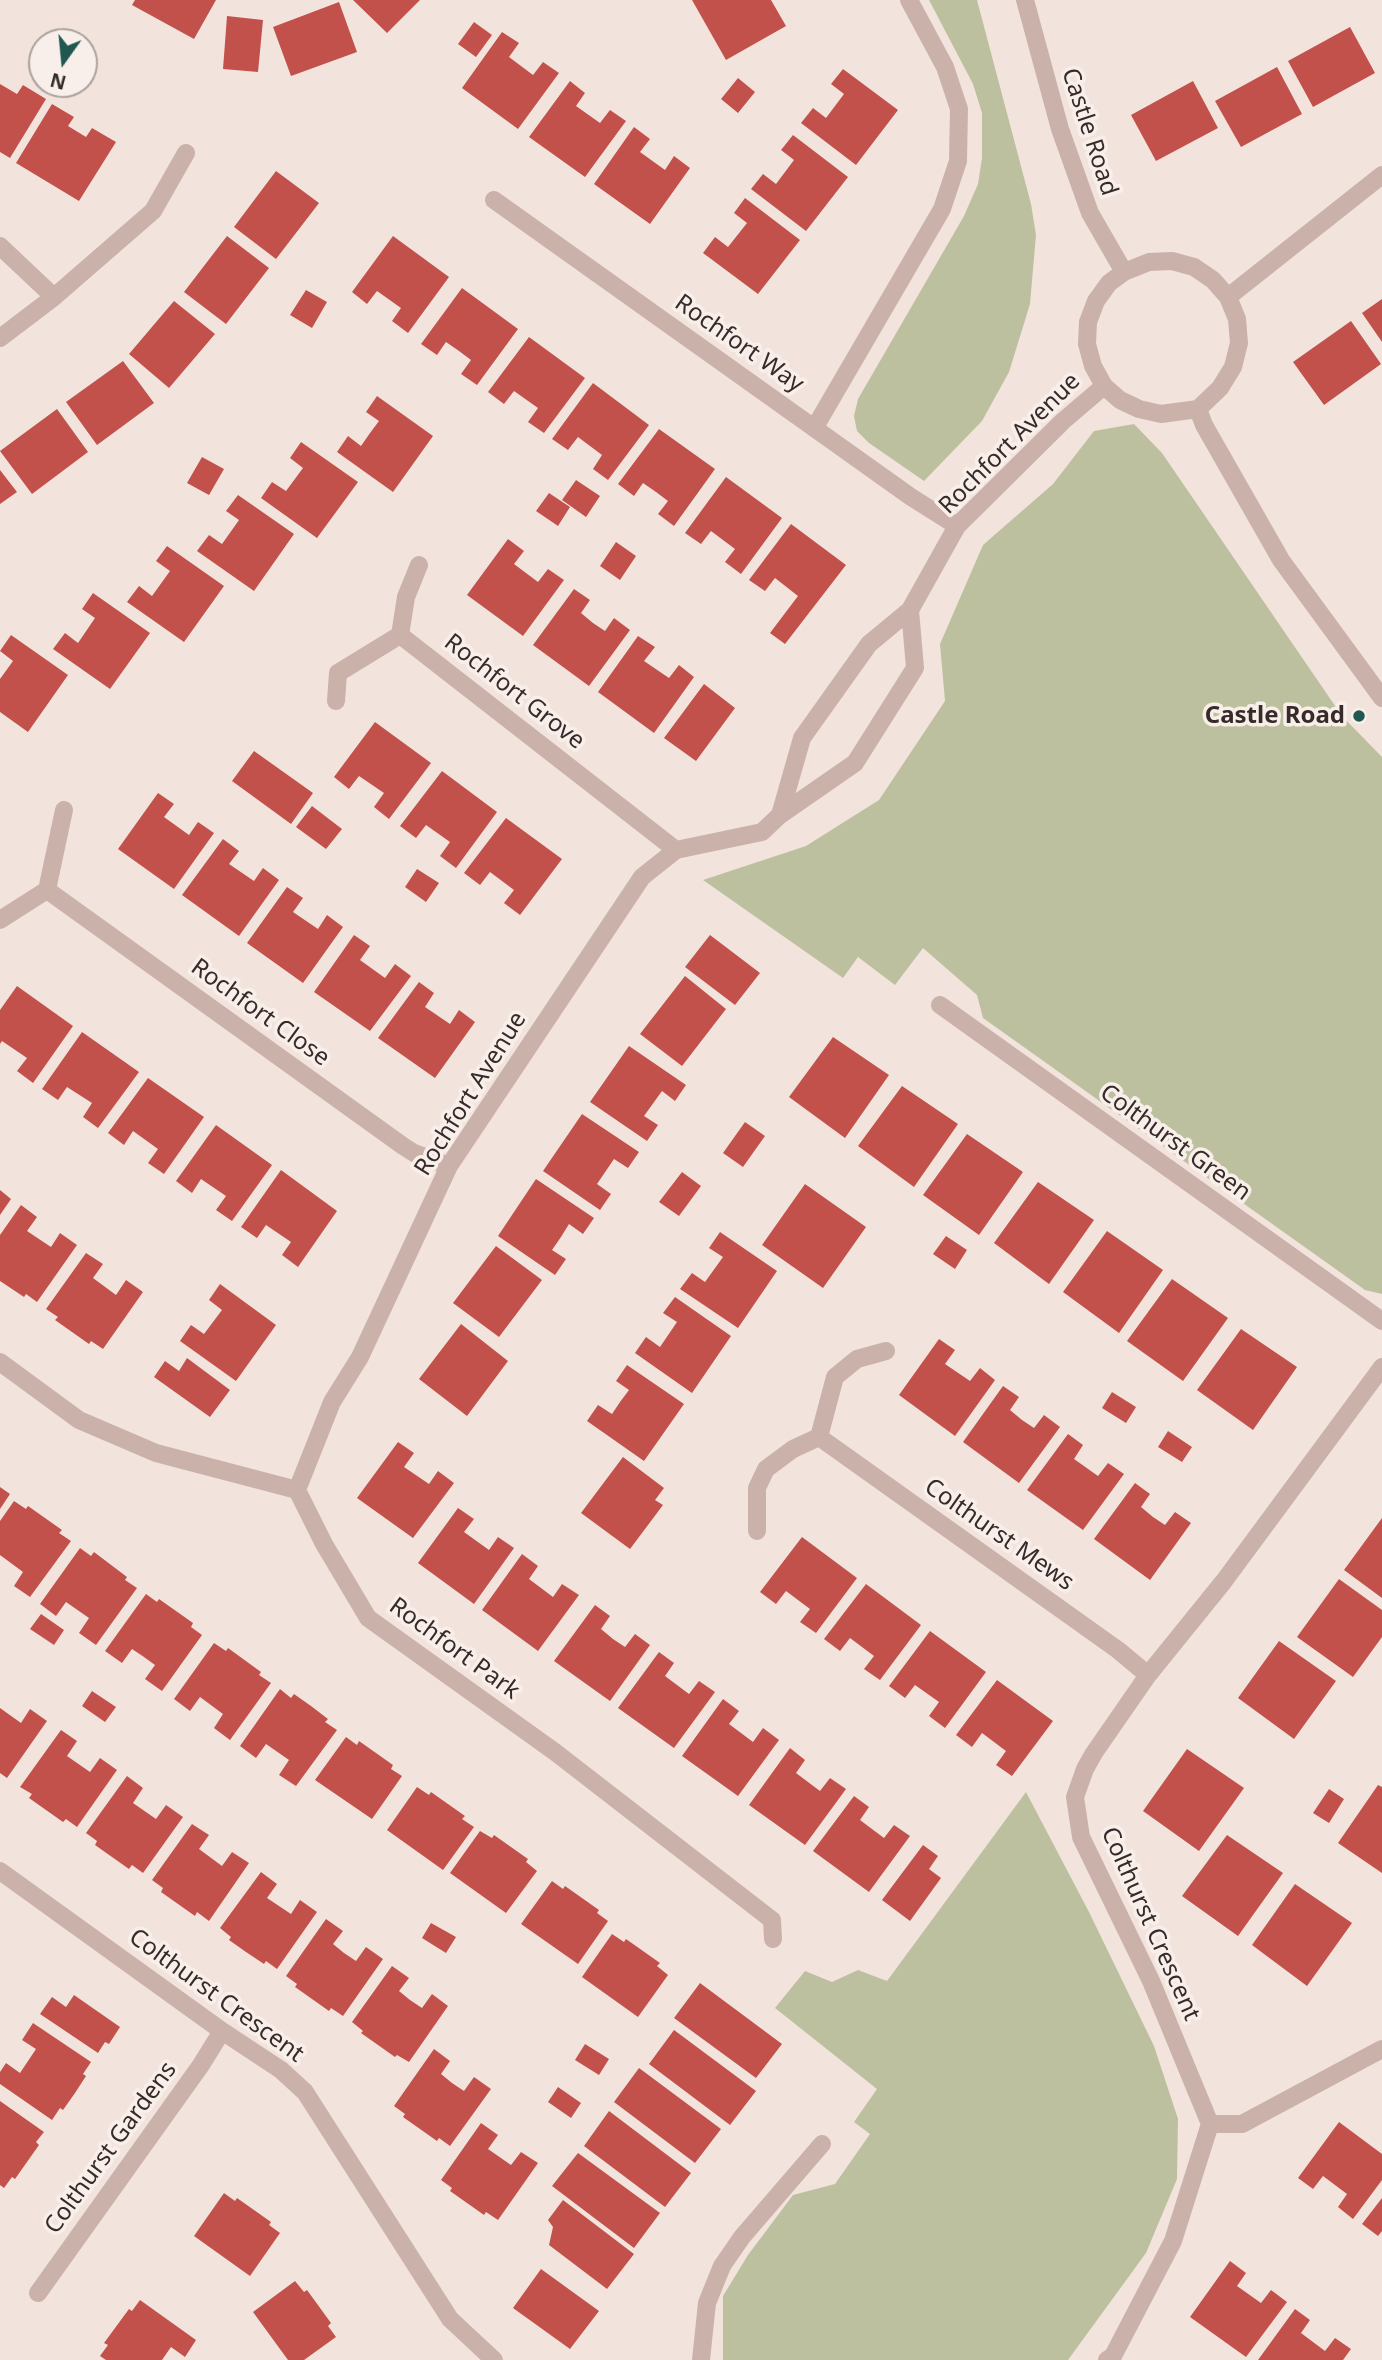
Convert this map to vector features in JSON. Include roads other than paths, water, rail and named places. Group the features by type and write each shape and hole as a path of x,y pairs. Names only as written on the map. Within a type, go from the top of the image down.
{"street":[{"path":"816,427 943,209 958,160 959,109 945,68 909,0"},
{"name":"Castle Road","path":"1025,0 1060,129 1090,214 1124,272"},
{"path":"0,338 54,297 153,211 186,153"},
{"path":"1228,297 1382,175"},
{"name":"Rochfort Way","path":"494,200 911,497 957,526"},
{"path":"0,246 54,297"},
{"path":"1172,261 1194,267 1213,280 1228,297 1237,319 1239,343 1233,367 1220,388 1198,409 1161,414 1139,409 1120,400 1104,386 1093,366 1087,344 1088,322 1096,301 1109,283 1124,272 1149,262 1172,261"},
{"name":"Rochfort Avenue","path":"780,816 802,738 870,644 910,610 957,526 1053,431 1104,386"},
{"path":"1198,409 1204,425 1282,560 1382,698"},
{"path":"336,701 338,673 400,635 406,597 419,565"},
{"name":"Rochfort Avenue","path":"297,1490 332,1402 360,1357 449,1166 642,877 676,850 762,832 780,816 855,763 915,668 910,610"},
{"name":"Rochfort Grove","path":"400,635 676,850"},
{"path":"0,920 47,890 64,810"},
{"name":"Rochfort Close","path":"47,890 403,1146 449,1166"},
{"name":"Colthurst Green","path":"940,1006 1382,1321"},
{"path":"757,1531 757,1488 766,1469 793,1449 819,1437 835,1377 857,1359 886,1352"},
{"path":"0,1362 79,1420 156,1453 297,1490"},
{"name":"Colthurst Crescent","path":"1210,2124 1151,1981 1081,1837 1075,1797 1094,1753 1148,1675 1224,1581 1382,1367"},
{"name":"Colthurst Mews","path":"819,1437 1118,1650 1148,1675"},
{"name":"Rochfort Park","path":"297,1490 324,1544 368,1618 555,1752 772,1920 773,1939"},
{"name":"Colthurst Crescent","path":"0,1871 222,2031 281,2070 305,2092 450,2319 494,2360"},
{"name":"Colthurst Gardens","path":"38,2293 201,2065 222,2031"},
{"path":"1113,2359 1173,2241 1210,2124 1242,2124 1382,2049"},
{"path":"701,2360 707,2303 722,2266 742,2237 822,2144"}],"place":[{"name":"Castle Road","path":"1359,716"}]}
